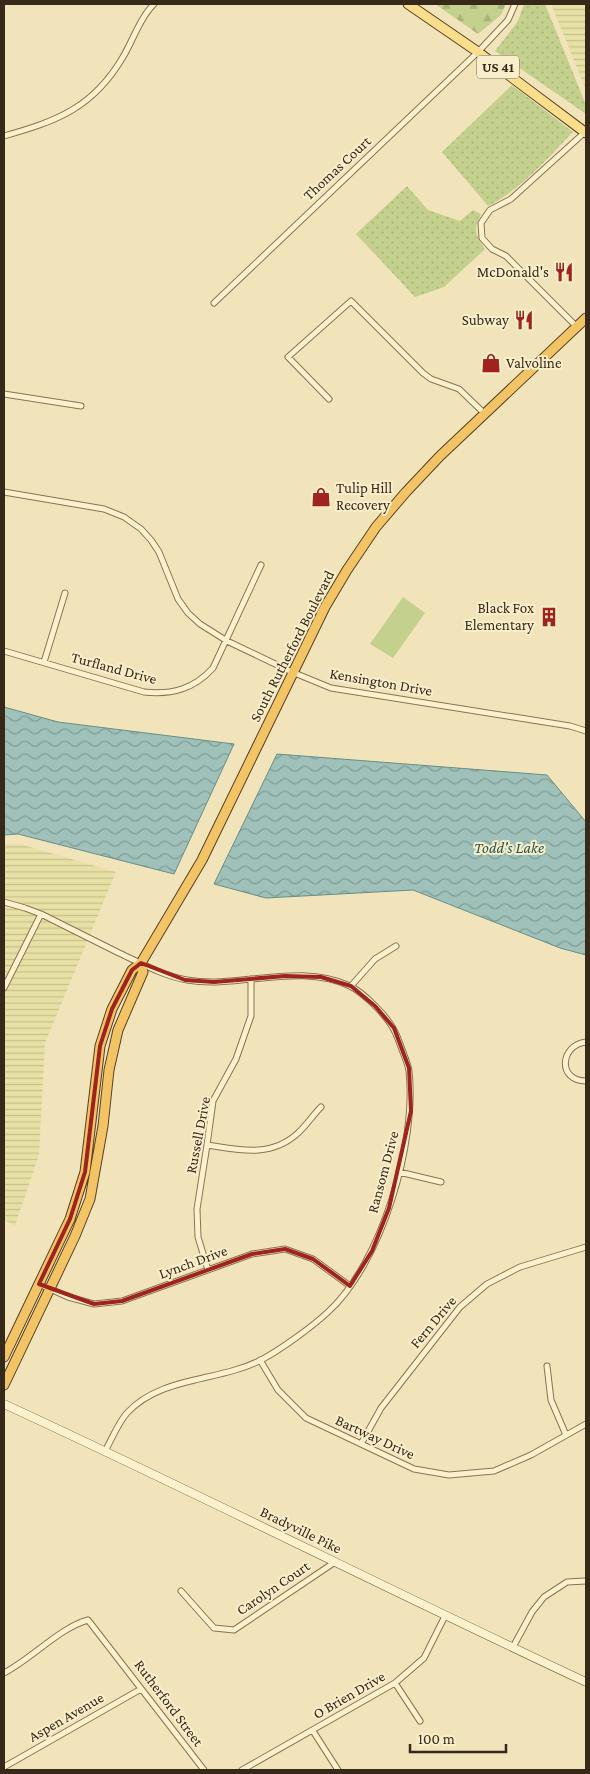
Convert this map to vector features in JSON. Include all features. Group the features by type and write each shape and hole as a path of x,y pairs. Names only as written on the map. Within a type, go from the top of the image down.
{"highway":[{"name":"South Rutherford Boulevard","path":"4,1357 70,1219 84,1172 100,1046 112,1009 132,970 141,963 202,860 325,607 376,527 435,462 586,318"},
{"name":"South Rutherford Boulevard","path":"4,1385 75,1236 90,1199 102,1134 109,1070 118,1030 143,972 141,963"}],"main road":[{"name":"US 41","path":"408,4 478,52 586,133"},
{"name":"Bradyville Pike","path":"4,1404 586,1682"}],"street":[{"path":"4,136 54,120 90,98 105,83 122,59 154,4"},
{"name":"Thomas Court","path":"214,303 478,52 508,20 515,4"},
{"path":"577,327 506,256 492,249 482,238 481,223 490,210 511,199 586,133"},
{"path":"329,399 288,357 351,301 422,373 431,379 459,389 484,414"},
{"path":"4,394 81,406"},
{"name":"Kensington Drive","path":"4,492 104,509 124,517 141,529 151,540 159,552 178,598 200,624 227,641 292,672 331,688 570,726 586,731"},
{"name":"Turfland Drive","path":"4,651 144,692 176,692 205,677 214,668 261,565"},
{"path":"44,662 65,593"},
{"name":"Ransom Drive","path":"4,902 41,914 160,972 185,980 214,982 285,976 321,977 351,986 375,1006 394,1028 409,1068 411,1111 399,1172 389,1208 372,1251 350,1286 329,1312 260,1360 220,1375 179,1384 151,1395 126,1413 105,1451"},
{"path":"4,988 41,914"},
{"path":"351,986 375,959 396,946"},
{"name":"Russell Drive","path":"208,1270 198,1238 197,1209 213,1101 236,1059 252,1016 251,979"},
{"path":"586,1042 572,1048 565,1065 567,1072 573,1079 586,1081"},
{"path":"207,1145 247,1151 273,1149 298,1134 321,1107"},
{"path":"399,1172 441,1182"},
{"name":"Fern Drive","path":"361,1444 381,1408 460,1307 487,1284 520,1267 586,1246"},
{"name":"Lynch Drive","path":"39,1284 68,1297 94,1304 122,1301 252,1254 284,1249 313,1259 350,1286"},
{"name":"Bartway Drive","path":"260,1360 278,1390 306,1418 414,1470 449,1475 494,1471 531,1455 586,1424"},
{"path":"547,1366 551,1400 566,1435"},
{"name":"Carolyn Court","path":"181,1591 214,1628 234,1630 334,1562"},
{"path":"513,1648 532,1612 544,1597 567,1582 586,1581"},
{"name":"O Brien Drive","path":"242,1770 395,1683 424,1658 445,1616"},
{"name":"Rutherford Street","path":"4,1673 20,1665 76,1623 88,1620 114,1651 204,1770"},
{"path":"395,1683 420,1721"},
{"name":"Aspen Avenue","path":"4,1768 141,1689"},
{"path":"312,1731 338,1770"}],"highlighted area":[{"path":"141,963 185,980 214,982 285,976 321,977 351,986 375,1006 394,1028 409,1068 411,1111 389,1208 372,1251 350,1286 313,1259 285,1249 252,1254 122,1301 94,1304 39,1284 70,1219 85,1172 100,1046 112,1009 132,970"}],"shaded area":[{"path":"551,4 586,4 586,90"},
{"path":"4,844 20,844 116,872 45,1043 39,1155 15,1226 4,1220"}],"green space":[{"path":"435,4 506,4 501,15 478,34"},
{"path":"524,4 545,4 586,105 586,114 495,51 518,21"},
{"path":"512,85 573,132 522,183 500,200 488,206 442,152"},
{"path":"407,186 428,210 460,221 473,210 481,214 476,232 485,249 444,287 415,297 356,234"},
{"path":"403,597 425,613 393,658 370,644"}],"water":[{"path":"4,707 58,722 234,744 174,874 18,834 4,835"},
{"name":"Todd's Lake","path":"277,754 547,775 586,822 586,955 560,948 413,890 266,898 214,884"}],"place":[{"name":"McDonald's","path":"564,272"},
{"name":"Subway","path":"524,320"},
{"name":"Valvoline","path":"491,363"},
{"name":"Tulip Hill Recovery","path":"321,497"},
{"name":"Black Fox Elementary","path":"549,617"}]}
